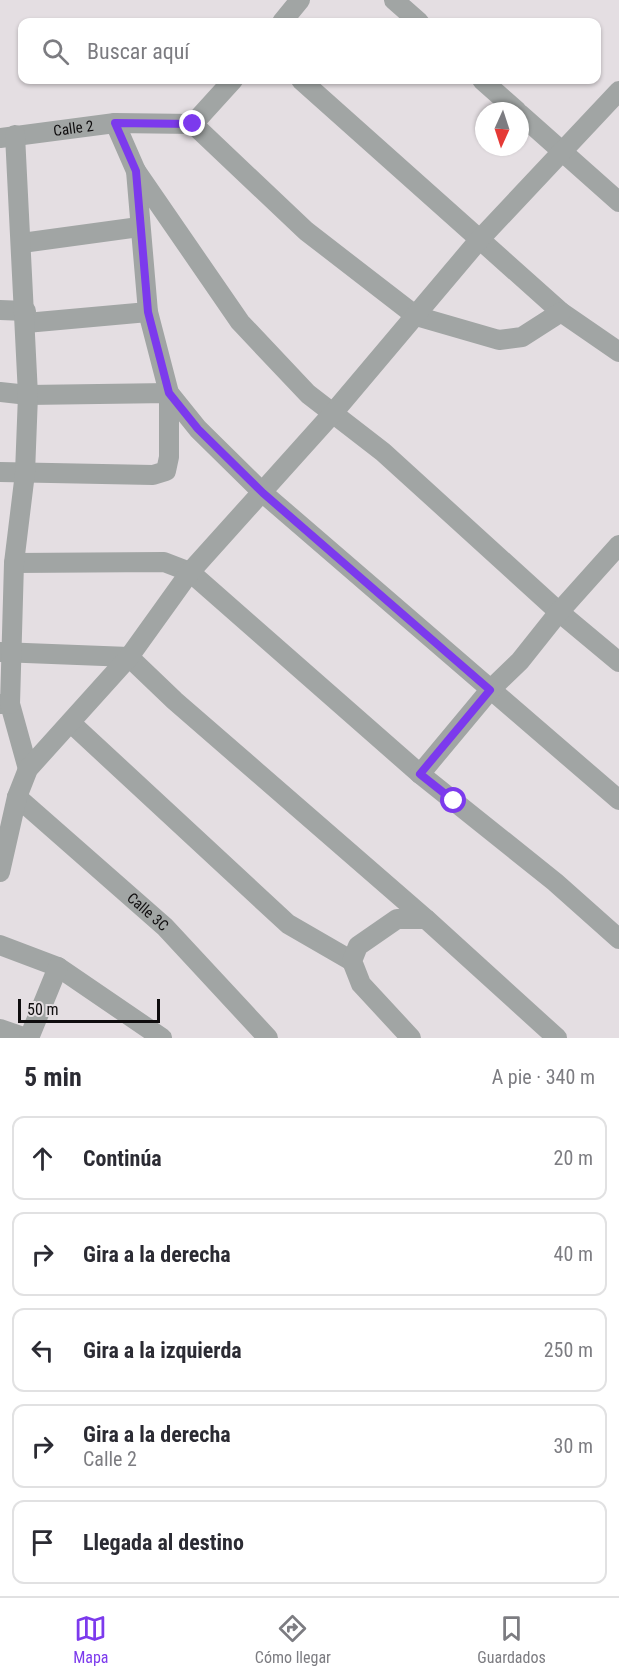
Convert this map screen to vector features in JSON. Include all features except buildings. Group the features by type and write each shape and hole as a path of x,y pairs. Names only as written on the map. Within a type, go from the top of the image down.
{"street":[{"path":"285,18 300,0"},
{"path":"394,0 414,18"},
{"path":"229,84 193,124 306,231 416,316 499,340 522,337 561,312"},
{"path":"305,84 561,312 619,352"},
{"path":"486,84 507,102"},
{"path":"0,872 8,797 28,769 129,657 190,572 333,413 479,240 619,92"},
{"path":"529,122 619,202"},
{"path":"115,123 136,171 240,322 308,394 383,452 559,612 619,662"},
{"name":"Calle 2","path":"8,137 115,123 193,124"},
{"path":"8,137 22,243 28,395 25,473 5,652 5,704 19,737 28,769"},
{"path":"0,472 153,475 166,471 169,457 169,393 148,312 136,171"},
{"path":"22,243 139,227"},
{"path":"0,310 26,317 148,312"},
{"path":"0,392 28,395 169,393"},
{"path":"169,393 198,429 263,493 619,800"},
{"path":"420,774 490,690 520,661 559,612 619,545"},
{"path":"14,563 164,562 190,572 420,774 555,882 619,939"},
{"path":"5,652 129,657 235,754 426,918 557,1038"},
{"path":"71,723 288,924 352,961 361,984 411,1038"},
{"path":"19,737 54,741"},
{"name":"Calle 3C","path":"8,797 165,927 268,1038"},
{"path":"352,961 358,946 397,919 426,918"},
{"path":"0,945 58,967 162,1038"},
{"path":"0,1029 27,1038 58,967"}],"route":[{"path":"193,124 115,123 136,171 148,312 169,393 198,429 263,493 490,690 420,774 454,801"}]}
